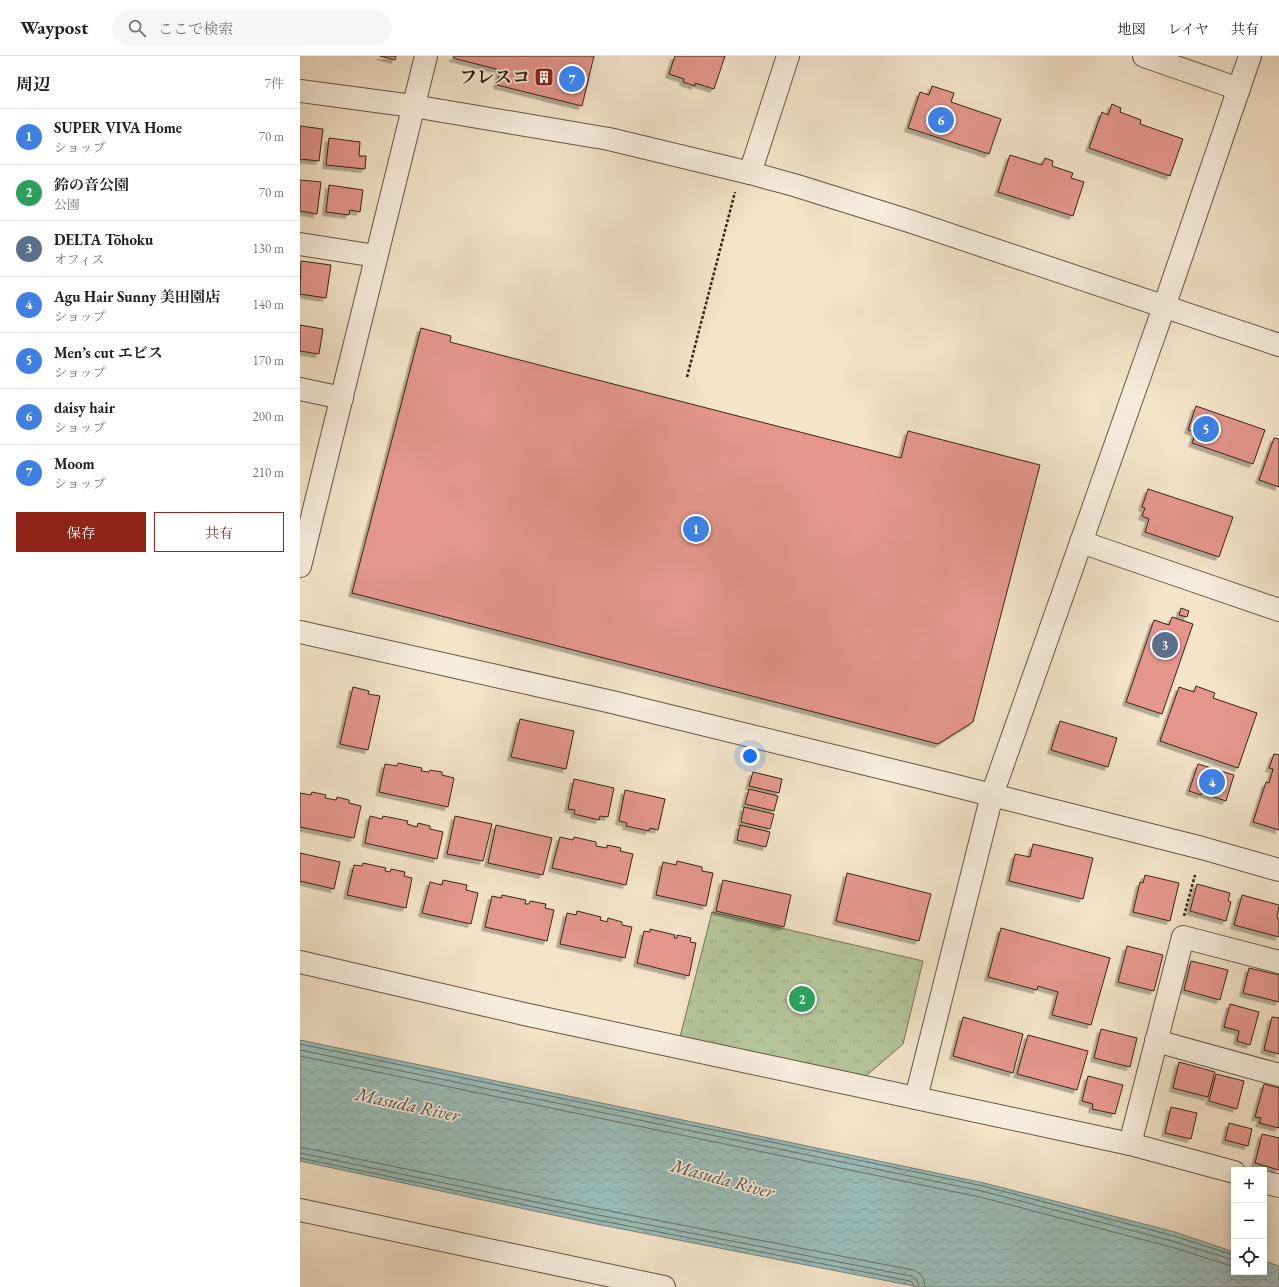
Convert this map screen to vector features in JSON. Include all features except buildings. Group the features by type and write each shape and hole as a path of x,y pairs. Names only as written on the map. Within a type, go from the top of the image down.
{"street":[{"path":"300,566 426,56"},
{"path":"743,181 788,56"},
{"path":"1144,56 1239,89"},
{"path":"916,1098 992,795 1164,307 1250,56"},
{"path":"300,91 413,106 609,139 743,181 802,188 909,221 1279,346"},
{"path":"300,244 376,256"},
{"path":"300,389 342,398"},
{"path":"1081,542 1279,610"},
{"path":"300,632 612,702 992,795 1202,848 1279,870"},
{"path":"1130,1144 1183,936 1279,962"},
{"path":"300,962 517,1012 1130,1144 1231,1171"},
{"path":"1156,1041 1279,1075"},
{"path":"1267,1183 1279,1186"},
{"path":"300,1210 664,1287"}],"path":[{"path":"687,377 743,181"},
{"path":"1183,936 1182,926 1195,875"}],"green space":[{"path":"712,912 923,961 903,1044 866,1076 680,1037"}],"water":[{"name":"Masuda River","path":"300,1040 984,1183 1175,1232 1231,1251 1231,1275 1267,1275 1267,1262 1279,1266 1279,1287 919,1287 586,1222 300,1161"}],"place":[{"name":"フレスコ","path":"544,77"},
{"name":"Moom","path":"572,79"},
{"name":"daisy hair","path":"941,120"},
{"name":"Men’s cut エビス","path":"1206,429"},
{"name":"SUPER VIVA Home","path":"696,529"},
{"name":"DELTA Tōhoku","path":"1165,645"},
{"name":"Agu Hair Sunny 美田園店","path":"1212,782"},
{"name":"鈴の音公園","path":"802,999"}]}
